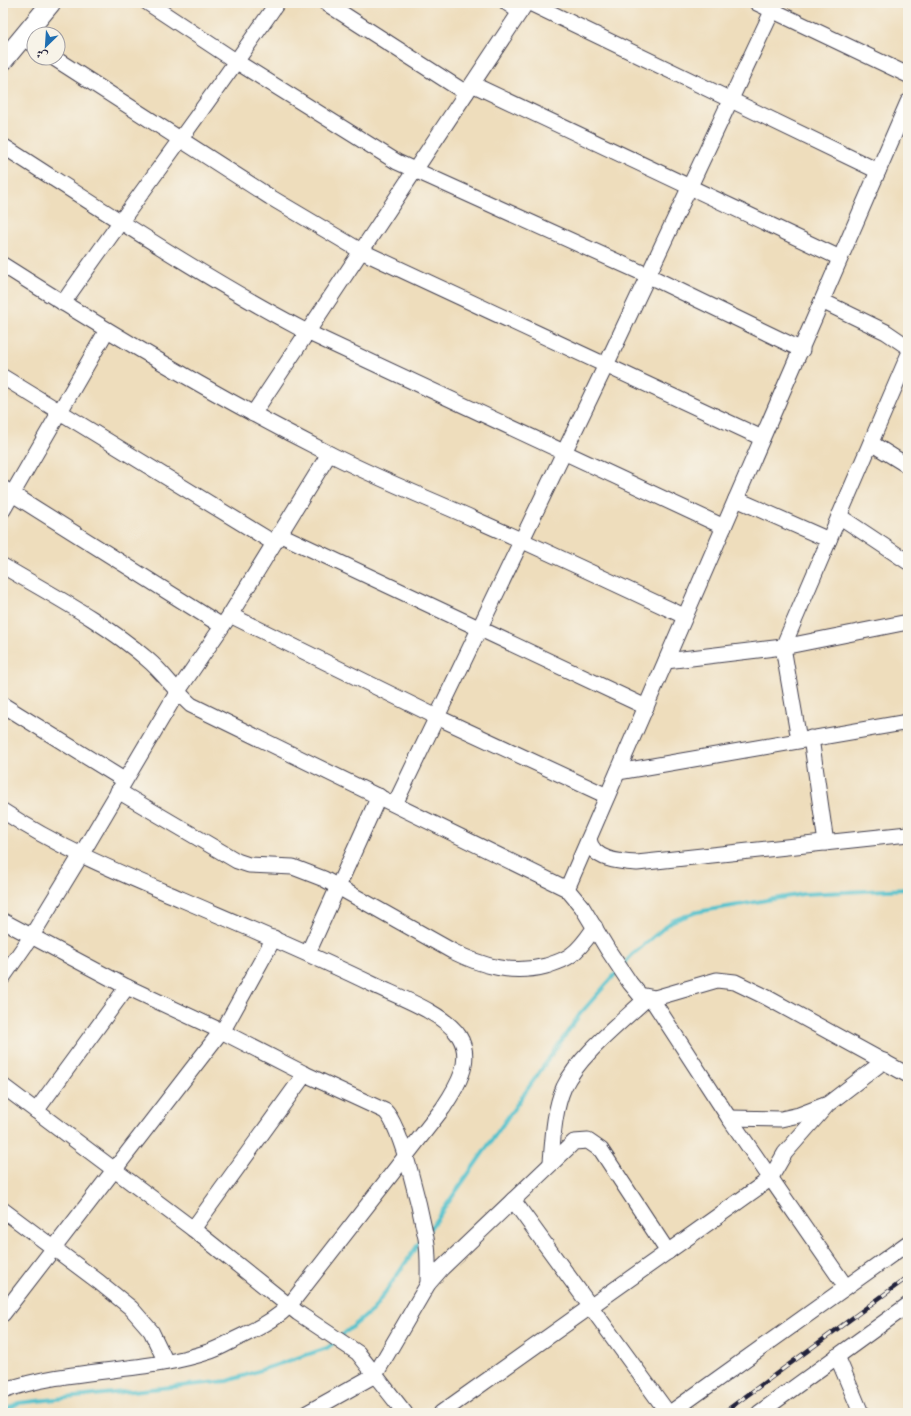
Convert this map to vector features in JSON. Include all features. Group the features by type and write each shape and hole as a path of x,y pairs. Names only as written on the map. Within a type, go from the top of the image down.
{"street":[{"path":"37,26 51,3"},
{"path":"148,3 237,62 380,152 415,170 649,276 802,350"},
{"path":"63,303 120,221 237,62 277,3"},
{"path":"326,3 470,89 690,187 840,258"},
{"path":"507,3 526,6 730,98 878,171"},
{"path":"757,3 774,7 908,75"},
{"path":"253,414 526,6"},
{"path":"395,804 649,276 730,98 774,7"},
{"path":"3,61 26,43"},
{"path":"66,66 270,197 361,251 762,438"},
{"path":"567,889 684,616 802,350 840,258 907,109"},
{"path":"3,146 120,221 274,315 307,332 724,527"},
{"path":"3,265 107,330 253,414 328,454 521,540 684,616"},
{"path":"822,301 886,332 908,347"},
{"path":"3,510 8,491 60,411 107,330"},
{"path":"826,843 805,739 783,647 908,356"},
{"path":"3,376 277,538 479,628 646,707"},
{"path":"871,443 908,466"},
{"path":"3,977 30,937 81,855 178,691 226,621 328,454"},
{"path":"8,491 226,621 607,796"},
{"path":"736,499 829,540"},
{"path":"839,516 908,562"},
{"path":"3,566 114,634 148,659 191,705 567,889 582,907 630,983 640,994 649,998 770,1179 846,1287"},
{"path":"666,661 783,647 908,622"},
{"path":"3,705 121,786 237,861 249,865 293,867 340,886 470,960 491,967 515,970 531,969 563,960 577,951 595,928"},
{"path":"618,772 908,722"},
{"path":"308,953 340,886 379,796"},
{"path":"3,811 56,843 81,855 308,953 427,1011 452,1027 459,1037 465,1052 465,1063 460,1078 443,1108 289,1306 279,1316 212,1350 166,1362 59,1376 3,1391"},
{"path":"589,839 590,845 594,851 608,859 638,863 908,834"},
{"path":"3,921 30,937 127,987 221,1031 305,1074 385,1111 395,1127 419,1204 426,1239 428,1284"},
{"path":"3,1314 52,1247 114,1170 221,1031 236,1010 274,938"},
{"path":"551,1162 556,1113 564,1088 574,1070 649,998 717,980 735,982 764,996 908,1075"},
{"path":"36,1111 127,987"},
{"path":"441,1413 770,1179 785,1153 828,1104 884,1061"},
{"path":"193,1229 305,1074"},
{"path":"3,1086 193,1229 289,1306 315,1325 358,1352 405,1413"},
{"path":"729,1118 781,1119 799,1115 828,1104"},
{"path":"307,1413 375,1375 428,1284 442,1268 551,1162 574,1142 582,1140 595,1144 601,1150 668,1252"},
{"path":"513,1200 669,1413 908,1243"},
{"path":"3,1210 105,1286 139,1315 151,1331 166,1362"},
{"path":"759,1413 908,1305"},
{"path":"837,1356 861,1413"}],"waterway":[{"path":"622,966 632,955 672,921 697,912 803,894 908,889"},
{"path":"429,1230 580,1014 618,971"},
{"path":"340,1337 373,1310 422,1239"},
{"path":"3,1412 18,1403 228,1381 327,1348 335,1342"}],"railway":[{"path":"723,1413 908,1277"}]}
